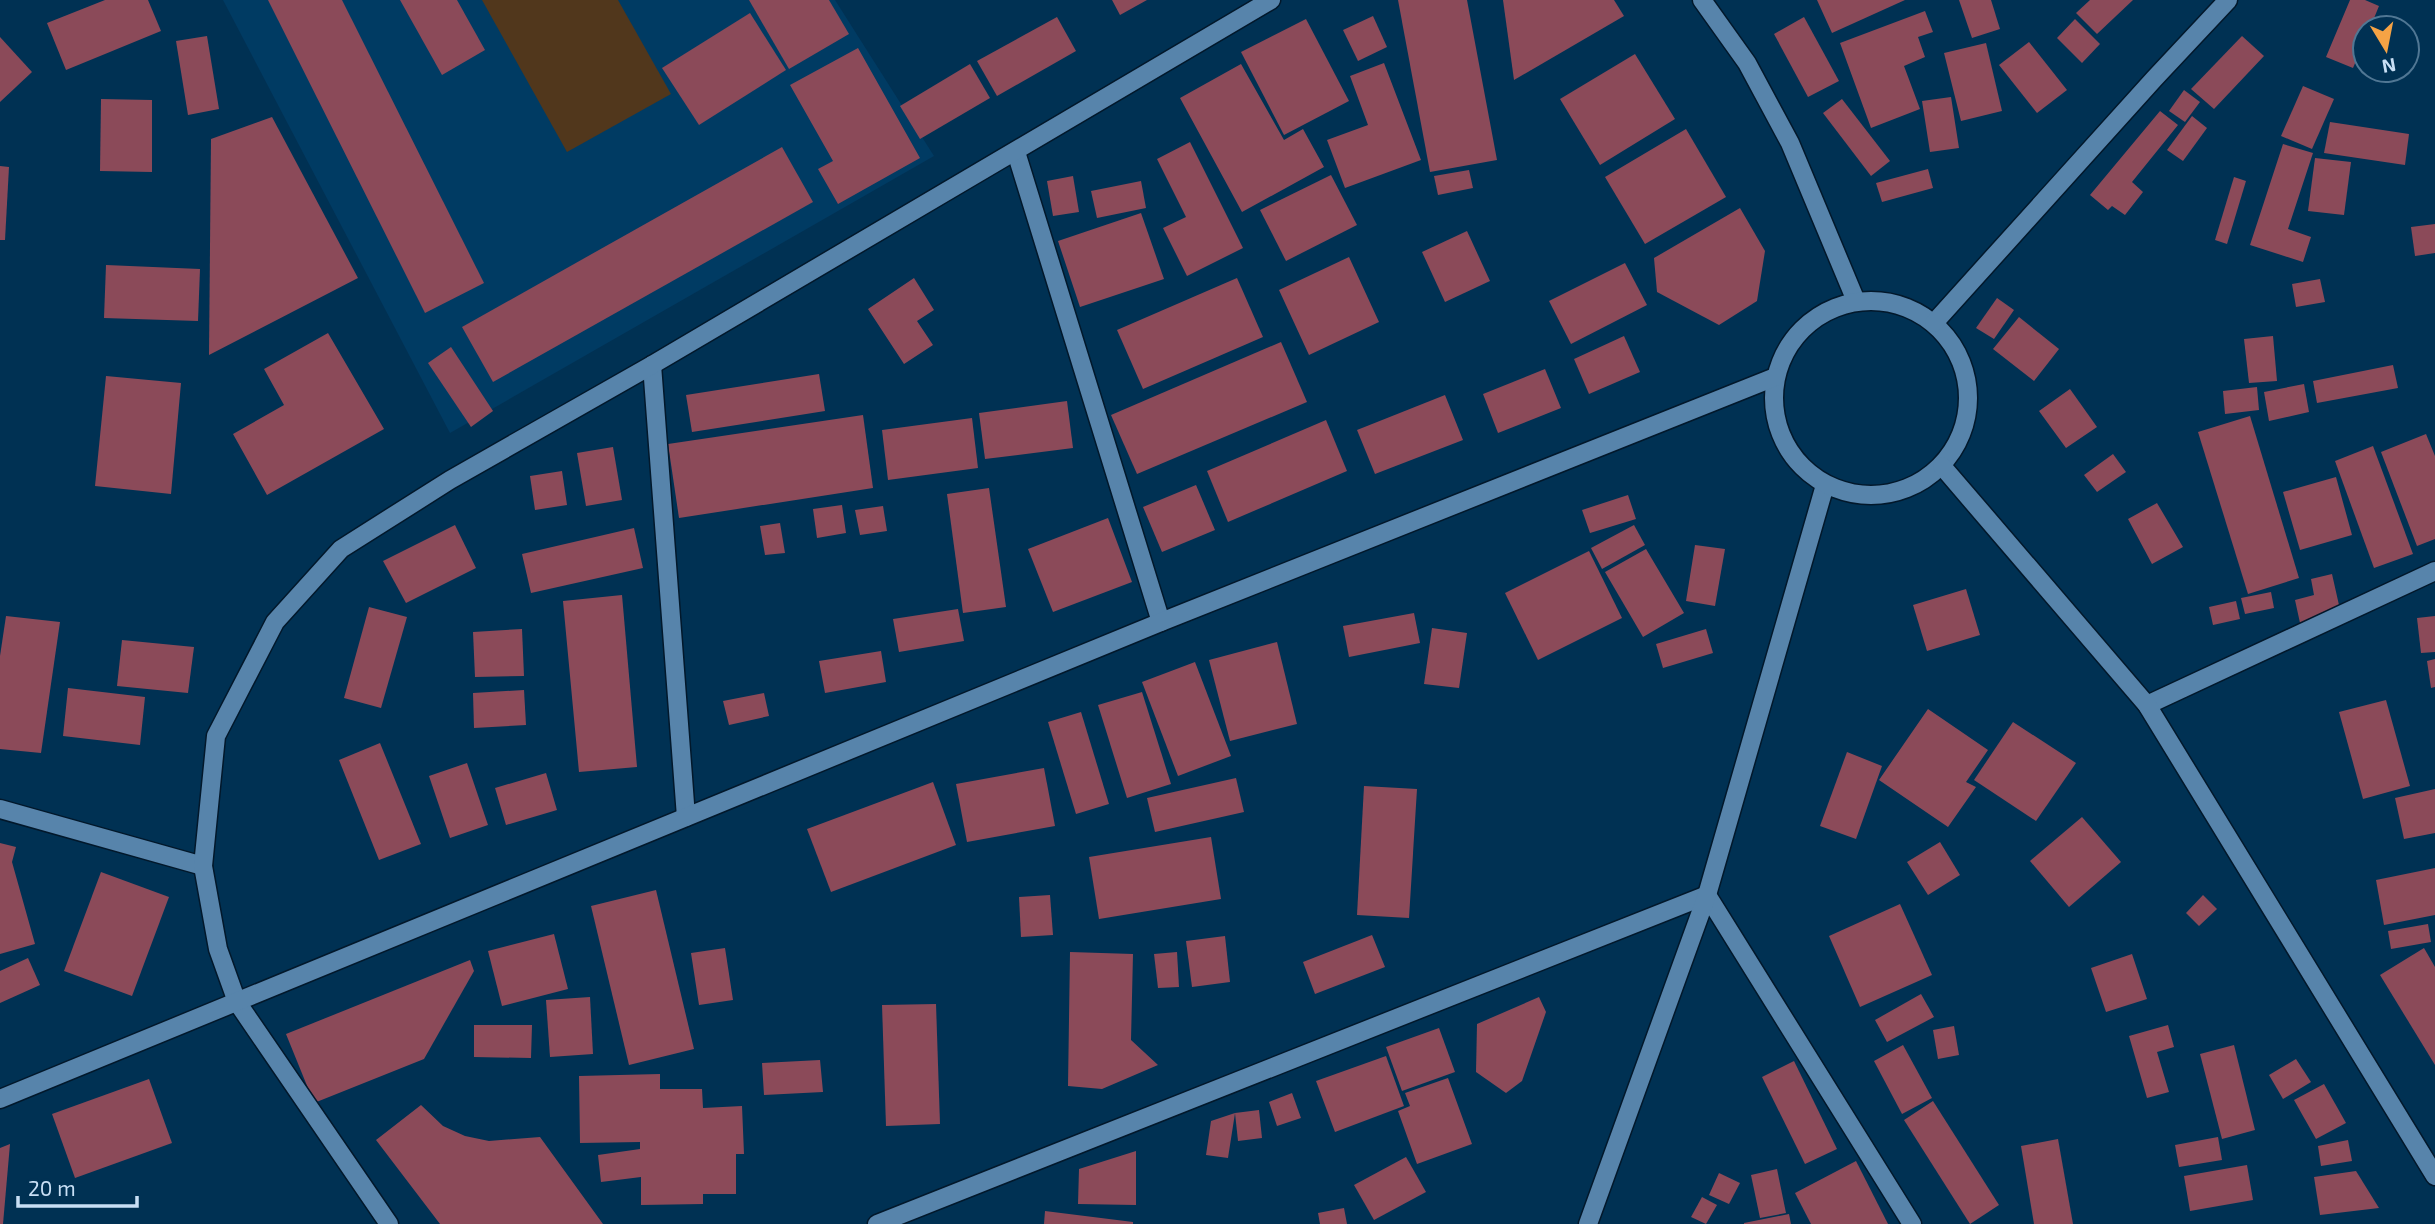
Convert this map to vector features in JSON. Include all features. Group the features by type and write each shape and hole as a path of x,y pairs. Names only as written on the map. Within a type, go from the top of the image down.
{"street":[{"path":"389,1224 237,1002 218,949 203,866 216,736 275,622 341,549 450,480 652,365 1271,0"},
{"path":"1702,0 1747,63 1790,143 1856,302"},
{"path":"1934,323 2228,0"},
{"path":"1016,152 1161,622"},
{"path":"1884,301 1911,309 1934,323 1955,348 1967,377 1969,409 1960,440 1942,466 1922,482 1899,492 1875,496 1849,494 1825,485 1800,466 1781,440 1773,408 1775,377 1791,341 1820,315 1856,302 1884,301"},
{"path":"652,365 686,817"},
{"path":"0,1099 1161,622 1775,377"},
{"path":"1942,466 2147,705 2435,1176"},
{"path":"1588,1224 1707,895 1825,485"},
{"path":"2147,705 2435,571"},
{"path":"0,809 203,866"},
{"path":"877,1224 1707,895"},
{"path":"1707,895 1912,1224"}],"shaded area":[{"path":"223,0 835,0 934,156 450,433"},
{"path":"482,0 618,0 671,94 567,152"}],"building":[{"path":"105,0 148,0 161,31 66,70 47,23"},
{"path":"268,0 342,0 484,283 425,313"},
{"path":"400,0 457,0 485,50 442,75"},
{"path":"749,0 829,0 849,34 789,69"},
{"path":"1112,0 1147,0 1120,15"},
{"path":"1398,0 1467,0 1497,160 1430,172"},
{"path":"1503,0 1614,0 1624,16 1514,80"},
{"path":"1817,0 1905,0 1832,33"},
{"path":"1959,0 1991,0 2000,29 1972,38"},
{"path":"2090,0 2133,0 2097,34 2076,13"},
{"path":"2350,0 2365,0 2379,6 2376,14 2351,14 2351,67 2326,57"},
{"path":"1925,11 1933,32 1918,37 1925,57 1904,66 1920,109 1871,128 1840,43"},
{"path":"750,13 786,70 699,125 662,68"},
{"path":"1373,16 1387,47 1358,61 1343,30"},
{"path":"1057,17 1076,51 997,96 977,61"},
{"path":"1804,17 1839,81 1808,97 1774,34"},
{"path":"1306,19 1349,101 1284,135 1241,52"},
{"path":"2075,19 2100,44 2082,63 2057,38"},
{"path":"207,36 219,109 188,115 176,41"},
{"path":"2242,36 2264,56 2214,109 2191,89"},
{"path":"0,37 32,72 0,102"},
{"path":"2029,42 2067,90 2037,113 1999,65"},
{"path":"1986,43 2002,111 1961,121 1944,53"},
{"path":"858,48 920,158 838,204 818,169 833,161 790,85"},
{"path":"1635,54 1675,119 1600,165 1560,99"},
{"path":"1384,63 1421,160 1345,188 1327,140 1368,125 1350,76"},
{"path":"970,64 990,98 920,139 900,106"},
{"path":"1241,64 1284,140 1303,129 1324,167 1242,212 1180,98"},
{"path":"2303,86 2334,99 2312,149 2281,136"},
{"path":"2184,90 2200,102 2185,122 2169,111"},
{"path":"1951,97 1959,148 1930,152 1922,101"},
{"path":"101,99 152,100 152,172 100,171"},
{"path":"1842,99 1890,161 1871,176 1823,113"},
{"path":"2160,111 2178,125 2132,182 2143,192 2125,215 2112,206 2108,210 2090,195"},
{"path":"2192,116 2207,128 2183,161 2167,150"},
{"path":"272,117 358,278 209,355 211,139"},
{"path":"2330,122 2409,134 2405,165 2324,153"},
{"path":"1686,129 1726,197 1645,244 1605,177"},
{"path":"1190,142 1243,248 1187,276 1163,228 1186,217 1157,159"},
{"path":"2283,144 2313,153 2288,229 2311,237 2303,262 2250,245"},
{"path":"782,147 813,202 493,382 462,327"},
{"path":"2315,158 2351,162 2344,215 2308,211"},
{"path":"0,166 9,167 5,240 0,240"},
{"path":"1928,169 1933,188 1882,202 1876,183"},
{"path":"1469,170 1473,188 1438,195 1434,176"},
{"path":"1331,175 1357,225 1286,261 1260,210"},
{"path":"1073,176 1079,212 1053,216 1047,181"},
{"path":"2234,177 2246,181 2227,244 2215,240"},
{"path":"1141,181 1146,208 1097,218 1091,191"},
{"path":"1740,208 1765,251 1757,301 1719,325 1657,292 1654,258"},
{"path":"1141,213 1164,279 1080,307 1058,241"},
{"path":"2435,224 2435,253 2415,256 2411,227"},
{"path":"1467,231 1490,281 1445,302 1422,252"},
{"path":"1349,257 1379,322 1309,355 1279,290"},
{"path":"1625,263 1647,305 1571,344 1549,301"},
{"path":"106,265 200,269 198,321 104,318"},
{"path":"914,278 934,310 917,321 933,345 904,364 868,309"},
{"path":"1237,278 1263,337 1143,389 1117,330"},
{"path":"2320,279 2325,302 2296,307 2292,284"},
{"path":"1997,298 2014,310 1994,339 1976,328"},
{"path":"2019,317 2059,349 2034,381 1993,349"},
{"path":"328,333 384,429 267,495 233,434 284,405 264,369"},
{"path":"1624,336 1640,372 1589,394 1574,359"},
{"path":"2273,336 2277,381 2249,383 2244,339"},
{"path":"1281,342 1307,402 1137,474 1111,415"},
{"path":"451,347 493,411 471,427 428,363"},
{"path":"2393,365 2398,388 2317,403 2313,381"},
{"path":"1545,369 1561,408 1498,433 1483,394"},
{"path":"819,374 825,411 692,432 686,395"},
{"path":"106,376 181,383 171,494 95,486"},
{"path":"2304,384 2309,412 2269,421 2264,392"},
{"path":"2257,387 2259,410 2225,414 2223,391"},
{"path":"2070,389 2097,427 2066,448 2039,411"},
{"path":"1445,395 1463,440 1375,474 1357,430"},
{"path":"1067,401 1073,448 985,459 979,413"},
{"path":"863,415 873,488 679,518 668,444"},
{"path":"2250,416 2299,578 2248,594 2198,432"},
{"path":"972,418 978,468 888,480 882,430"},
{"path":"1326,420 1347,471 1228,522 1207,471"},
{"path":"2426,434 2435,456 2435,539 2417,546 2381,452"},
{"path":"2373,446 2413,554 2374,568 2335,461"},
{"path":"613,447 622,500 586,506 577,453"},
{"path":"2113,454 2126,472 2097,492 2084,475"},
{"path":"562,471 567,505 535,510 530,476"},
{"path":"2336,477 2352,535 2300,550 2283,492"},
{"path":"1196,485 1215,530 1162,552 1143,507"},
{"path":"989,488 1006,607 963,613 947,494"},
{"path":"1628,495 1636,519 1590,533 1582,510"},
{"path":"2157,503 2183,547 2152,564 2128,519"},
{"path":"842,505 846,533 817,538 813,509"},
{"path":"883,506 887,531 860,535 855,510"},
{"path":"1108,518 1132,582 1053,612 1028,549"},
{"path":"780,523 785,553 765,555 760,526"},
{"path":"455,525 476,568 406,603 383,561"},
{"path":"1634,525 1645,545 1602,569 1591,548"},
{"path":"634,528 643,568 531,593 522,554"},
{"path":"1695,545 1725,549 1715,606 1686,601"},
{"path":"1646,549 1684,613 1643,637 1605,572"},
{"path":"1589,551 1622,618 1538,660 1505,593"},
{"path":"2332,574 2341,614 2300,623 2295,600 2314,595 2311,579"},
{"path":"1966,589 1980,635 1927,651 1913,605"},
{"path":"2271,592 2274,608 2245,614 2241,598"},
{"path":"622,595 637,767 579,772 563,601"},
{"path":"2236,601 2240,619 2213,625 2209,607"},
{"path":"369,607 407,617 381,708 344,698"},
{"path":"958,609 964,641 899,652 893,619"},
{"path":"1414,613 1420,643 1349,657 1343,626"},
{"path":"6,616 60,622 41,753 0,749 0,656"},
{"path":"2435,616 2435,652 2421,653 2417,618"},
{"path":"1432,628 1467,633 1459,688 1424,684"},
{"path":"522,629 524,676 475,677 473,632"},
{"path":"1706,629 1713,653 1663,668 1656,644"},
{"path":"122,640 194,647 188,693 117,686"},
{"path":"1277,642 1297,724 1230,741 1209,660"},
{"path":"881,651 886,682 825,693 819,661"},
{"path":"2435,659 2435,687 2431,688 2427,661"},
{"path":"1195,662 1231,756 1178,776 1142,682"},
{"path":"68,688 145,697 140,745 63,736"},
{"path":"524,690 526,725 474,728 473,693"},
{"path":"1142,692 1171,784 1127,798 1098,705"},
{"path":"764,693 769,716 729,725 723,701"},
{"path":"2386,700 2410,786 2363,799 2339,712"},
{"path":"1928,709 1988,750 1966,782 1976,787 1948,827 1879,780"},
{"path":"1081,712 1109,804 1076,814 1048,722"},
{"path":"2013,722 2076,763 2036,821 1974,780"},
{"path":"380,743 421,844 379,860 339,760"},
{"path":"1847,752 1882,766 1856,839 1820,826"},
{"path":"467,763 488,825 450,838 429,776"},
{"path":"1044,768 1055,826 967,842 956,784"},
{"path":"546,773 557,810 506,825 495,788"},
{"path":"1236,778 1244,812 1155,832 1147,798"},
{"path":"933,782 956,845 831,892 807,829"},
{"path":"1364,786 1417,789 1409,918 1357,915"},
{"path":"2435,789 2435,833 2404,839 2395,798"},
{"path":"2082,817 2121,862 2069,907 2030,861"},
{"path":"1211,837 1221,899 1099,919 1089,857"},
{"path":"1940,842 1960,875 1928,895 1907,862"},
{"path":"0,843 16,847 12,862 35,944 0,954"},
{"path":"2435,868 2435,915 2384,925 2376,880"},
{"path":"101,872 169,897 132,996 64,971"},
{"path":"656,890 694,1049 629,1065 591,906"},
{"path":"1050,895 1053,935 1021,937 1019,897"},
{"path":"2203,895 2217,909 2199,926 2186,913"},
{"path":"1900,904 1932,975 1860,1007 1829,936"},
{"path":"2428,924 2431,942 2391,949 2388,931"},
{"path":"554,934 568,989 502,1006 488,951"},
{"path":"1372,935 1385,967 1315,994 1303,962"},
{"path":"1225,936 1230,982 1192,987 1186,941"},
{"path":"725,948 733,1000 699,1005 691,953"},
{"path":"2424,948 2435,967 2435,1065 2380,975"},
{"path":"1070,952 1133,954 1131,1040 1158,1065 1102,1089 1068,1086"},
{"path":"1177,952 1179,987 1158,988 1154,954"},
{"path":"2132,954 2147,999 2106,1012 2091,968"},
{"path":"28,958 40,985 0,1003 0,971"},
{"path":"470,960 474,971 424,1059 314,1103 286,1034"},
{"path":"1921,994 1934,1017 1887,1042 1875,1020"},
{"path":"590,997 593,1054 550,1057 546,1000"},
{"path":"1539,997 1546,1012 1522,1081 1506,1093 1476,1072 1477,1024"},
{"path":"936,1004 940,1124 886,1126 882,1005"},
{"path":"474,1025 532,1025 531,1058 474,1057"},
{"path":"2168,1025 2174,1047 2157,1052 2169,1092 2147,1098 2129,1036"},
{"path":"1954,1026 1959,1055 1938,1059 1933,1030"},
{"path":"1439,1028 1455,1072 1402,1091 1386,1047"},
{"path":"1903,1045 1932,1098 1902,1114 1874,1061"},
{"path":"2234,1045 2255,1130 2222,1139 2200,1054"},
{"path":"1386,1056 1404,1106 1335,1132 1316,1081"},
{"path":"2296,1059 2311,1082 2283,1099 2269,1075"},
{"path":"820,1060 823,1092 764,1095 762,1063"},
{"path":"1794,1061 1837,1149 1805,1164 1762,1077"},
{"path":"660,1074 660,1089 702,1089 703,1108 742,1106 744,1154 736,1154 736,1194 703,1194 703,1204 641,1205 641,1177 601,1182 598,1155 640,1149 640,1142 580,1143 579,1076"},
{"path":"1448,1078 1472,1144 1417,1164 1398,1111 1410,1106 1405,1093"},
{"path":"149,1079 172,1143 75,1178 52,1114"},
{"path":"2324,1084 2346,1123 2316,1139 2294,1100"},
{"path":"1292,1093 1301,1118 1277,1126 1269,1102"},
{"path":"1933,1101 1999,1205 1970,1224 1904,1120"},
{"path":"421,1105 443,1126 465,1136 489,1141 540,1137 603,1224 440,1224 376,1140"},
{"path":"1259,1110 1262,1138 1238,1141 1235,1113"},
{"path":"1235,1113 1228,1158 1206,1155 1211,1121"},
{"path":"2218,1137 2222,1160 2179,1167 2175,1145"},
{"path":"2058,1139 2073,1224 2034,1224 2021,1146"},
{"path":"2348,1140 2352,1161 2321,1166 2318,1146"},
{"path":"10,1144 3,1224 0,1224 0,1148"},
{"path":"1136,1151 1136,1205 1078,1204 1079,1169"},
{"path":"1406,1157 1426,1192 1374,1220 1354,1185"},
{"path":"1856,1161 1888,1224 1811,1224 1795,1193"},
{"path":"2247,1165 2253,1200 2190,1211 2184,1176"},
{"path":"1777,1169 1786,1213 1760,1218 1751,1175"},
{"path":"2356,1171 2379,1208 2320,1215 2314,1177"},
{"path":"1719,1173 1740,1183 1729,1204 1709,1195"},
{"path":"1702,1197 1717,1205 1706,1224 1691,1217"},
{"path":"1344,1208 1347,1224 1320,1224 1318,1213"},
{"path":"1045,1211 1133,1222 1133,1224 1044,1224"},
{"path":"1789,1214 1791,1224 1744,1224 1744,1223"}]}
